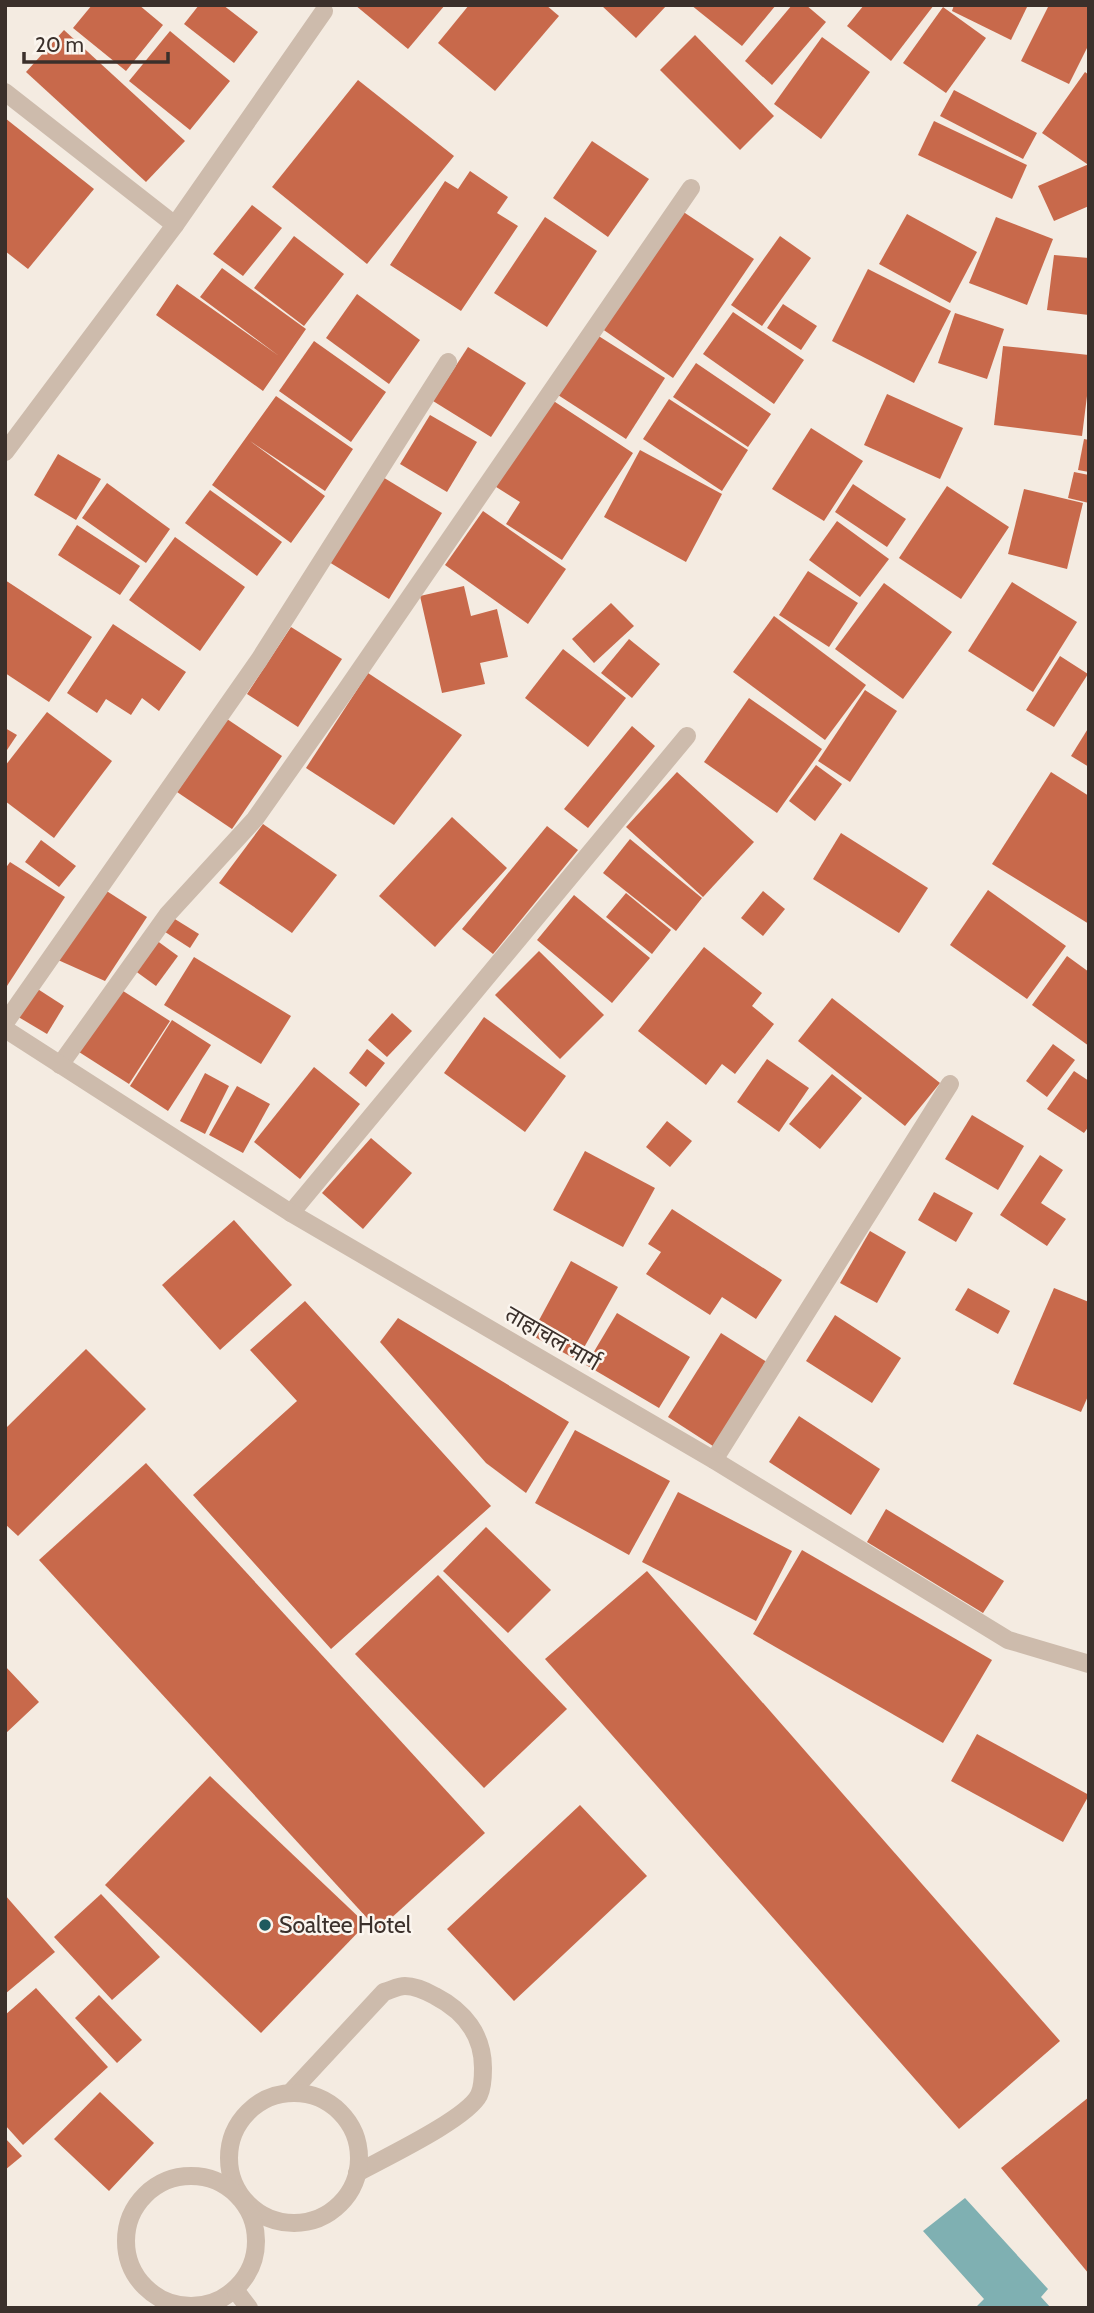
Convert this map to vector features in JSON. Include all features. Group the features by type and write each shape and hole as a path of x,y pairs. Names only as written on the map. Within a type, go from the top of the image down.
{"street":[{"path":"5,452 175,225 324,11"},
{"path":"5,92 175,225"},
{"path":"60,1065 169,914 262,808 370,656 691,188"},
{"path":"5,1023 259,660 448,362"},
{"path":"290,1213 687,736"},
{"name":"ताहाचल मार्ग","path":"5,1030 290,1213 714,1460 1008,1640 1089,1664"},
{"path":"714,1460 950,1084"},
{"path":"291,2092 384,1992 403,1986 420,1989 450,2003 466,2018 483,2057 483,2079 479,2095 460,2115 357,2173"},
{"path":"291,2092 272,2096 254,2106 240,2120 231,2138 228,2158 232,2178 242,2197 251,2215 256,2235 255,2254 248,2273 236,2291 217,2301 177,2305 158,2297 142,2284 131,2266 125,2246 127,2225 135,2206 149,2190 167,2180 187,2176 207,2178 225,2185 242,2197 257,2211 276,2220 297,2223 318,2218 336,2208 350,2191 357,2173 359,2153 354,2133 344,2116 330,2103 312,2095 291,2092"},
{"path":"236,2291 249,2308"}],"water":[{"path":"965,2198 1048,2289 1041,2297 1051,2308 975,2308 984,2299 923,2231"}],"building":[{"path":"92,5 139,5 163,25 126,71 73,28"},
{"path":"199,5 223,5 258,32 234,63 184,24"},
{"path":"355,5 445,5 408,49"},
{"path":"469,5 546,5 559,16 495,91 438,43"},
{"path":"601,5 667,5 636,38"},
{"path":"691,5 776,5 742,46"},
{"path":"792,5 806,5 826,22 772,85 745,61"},
{"path":"864,5 934,5 891,61 847,26"},
{"path":"954,5 1028,5 1011,40 952,11"},
{"path":"1049,5 1089,5 1089,44 1069,84 1021,61"},
{"path":"943,7 986,38 946,93 903,63"},
{"path":"64,30 185,141 146,182 26,72"},
{"path":"170,31 230,81 190,130 129,81"},
{"path":"695,35 774,116 740,150 660,70"},
{"path":"822,37 870,72 821,139 774,104"},
{"path":"1085,72 1089,75 1087,164 1042,133"},
{"path":"358,80 454,156 367,264 272,187"},
{"path":"954,90 1037,133 1023,159 940,116"},
{"path":"5,118 94,189 28,269 5,251"},
{"path":"934,121 1027,165 1012,199 918,155"},
{"path":"592,141 649,179 608,237 553,198"},
{"path":"1089,164 1089,206 1054,221 1038,186"},
{"path":"470,171 508,197 497,213 518,226 461,311 390,265 445,181 458,189"},
{"path":"252,205 282,228 243,276 213,254"},
{"path":"679,209 754,259 673,378 598,326"},
{"path":"907,214 977,252 950,303 879,264"},
{"path":"545,217 597,251 547,327 494,293"},
{"path":"996,217 1053,239 1027,305 969,283"},
{"path":"294,236 344,274 304,326 254,288"},
{"path":"780,236 811,258 762,326 731,305"},
{"path":"1054,255 1089,258 1089,315 1047,310"},
{"path":"222,268 306,329 263,391 156,315 177,284 279,356 200,297"},
{"path":"868,269 951,311 914,383 832,341"},
{"path":"357,294 420,340 389,384 326,338"},
{"path":"783,304 817,326 801,350 767,328"},
{"path":"733,312 804,360 774,404 703,354"},
{"path":"955,313 1004,329 987,379 938,363"},
{"path":"597,335 665,378 626,439 558,395"},
{"path":"314,341 386,392 351,442 279,391"},
{"path":"1003,346 1089,355 1089,380 1082,436 994,425"},
{"path":"468,347 526,383 491,437 433,401"},
{"path":"696,363 771,414 748,447 673,397"},
{"path":"887,394 963,428 940,479 864,445"},
{"path":"276,396 353,449 325,491 250,441 325,496 291,543 212,485"},
{"path":"549,398 633,453 562,560 506,524 520,502 493,485"},
{"path":"669,399 748,450 722,491 643,439"},
{"path":"430,415 477,442 447,492 400,464"},
{"path":"811,428 863,461 824,521 772,489"},
{"path":"1084,439 1089,440 1089,472 1078,470"},
{"path":"640,450 722,494 686,562 604,517"},
{"path":"58,454 101,479 76,520 34,495"},
{"path":"1074,472 1089,475 1089,503 1068,498"},
{"path":"381,476 442,513 389,599 329,562"},
{"path":"107,483 170,529 146,563 82,518"},
{"path":"853,484 906,519 887,547 835,512"},
{"path":"947,486 1009,527 961,599 899,558"},
{"path":"1024,489 1083,503 1067,569 1008,554"},
{"path":"210,490 282,542 257,576 185,523"},
{"path":"483,511 566,569 528,624 445,565"},
{"path":"837,521 889,559 860,597 809,560"},
{"path":"77,525 140,566 120,595 58,555"},
{"path":"175,537 245,587 200,651 129,600"},
{"path":"808,571 858,603 829,647 779,615"},
{"path":"5,580 92,637 49,702 5,673"},
{"path":"1012,582 1077,622 1033,692 968,651"},
{"path":"884,583 952,632 903,699 835,649"},
{"path":"464,586 471,616 497,609 508,657 480,663 485,684 442,693 420,596"},
{"path":"611,603 634,626 594,663 572,639"},
{"path":"774,616 866,685 825,740 733,672"},
{"path":"113,624 186,672 159,711 142,698 131,715 106,699 97,713 67,693"},
{"path":"291,627 342,659 298,727 247,694"},
{"path":"629,639 660,664 632,698 601,673"},
{"path":"563,649 626,698 588,747 525,698"},
{"path":"1060,656 1088,674 1054,727 1026,710"},
{"path":"368,673 462,735 394,825 306,768"},
{"path":"865,690 897,711 850,782 818,761"},
{"path":"749,698 822,749 777,813 704,762"},
{"path":"47,712 112,761 54,838 5,801 5,766"},
{"path":"227,719 282,756 232,829 177,792"},
{"path":"632,726 655,746 588,828 564,809"},
{"path":"1089,727 1089,767 1071,756"},
{"path":"5,728 17,735 5,753"},
{"path":"816,765 842,784 815,821 789,801"},
{"path":"677,772 754,842 703,897 626,827"},
{"path":"1051,772 1089,796 1089,924 992,864"},
{"path":"452,817 507,868 435,947 379,896"},
{"path":"263,824 337,875 292,933 219,883"},
{"path":"547,826 578,850 493,954 462,929"},
{"path":"841,833 928,888 899,933 813,879"},
{"path":"630,839 702,898 676,931 603,873"},
{"path":"41,840 76,866 59,887 25,862"},
{"path":"10,862 65,897 5,989 5,869"},
{"path":"102,888 147,917 105,981 58,960"},
{"path":"988,890 1066,946 1027,999 950,945"},
{"path":"763,891 785,909 763,936 741,918"},
{"path":"626,893 671,930 652,954 606,917"},
{"path":"574,895 650,958 612,1003 537,940"},
{"path":"170,916 199,934 190,948 162,930"},
{"path":"156,940 178,956 156,986 134,970"},
{"path":"704,947 762,993 752,1006 774,1024 735,1074 722,1064 706,1085 638,1031"},
{"path":"539,951 604,1015 560,1059 495,995"},
{"path":"1067,956 1089,972 1089,1046 1032,1005"},
{"path":"194,957 291,1016 261,1064 164,1005"},
{"path":"33,986 64,1006 47,1034 15,1015"},
{"path":"120,989 170,1021 129,1084 79,1052"},
{"path":"832,998 940,1083 905,1126 798,1041"},
{"path":"392,1013 412,1031 387,1057 368,1040"},
{"path":"484,1017 566,1076 525,1132 444,1073"},
{"path":"172,1020 211,1045 168,1111 130,1086"},
{"path":"1053,1044 1075,1060 1047,1097 1026,1081"},
{"path":"367,1049 385,1063 366,1087 349,1073"},
{"path":"767,1059 809,1088 779,1132 737,1102"},
{"path":"314,1067 360,1104 300,1179 254,1142"},
{"path":"1074,1071 1089,1081 1089,1126 1084,1133 1047,1109"},
{"path":"205,1073 229,1086 205,1134 180,1121"},
{"path":"832,1074 862,1098 820,1149 789,1124"},
{"path":"237,1086 270,1104 243,1153 209,1135"},
{"path":"972,1115 1024,1146 998,1190 945,1159"},
{"path":"667,1121 692,1141 670,1167 646,1147"},
{"path":"371,1138 412,1173 363,1229 322,1193"},
{"path":"585,1151 655,1188 623,1247 553,1210"},
{"path":"1040,1155 1063,1170 1041,1203 1066,1219 1047,1246 1000,1215"},
{"path":"934,1192 973,1213 956,1242 918,1220"},
{"path":"672,1209 782,1280 756,1319 722,1297 710,1315 646,1274 661,1252 648,1244"},
{"path":"234,1220 292,1285 220,1350 162,1285"},
{"path":"870,1231 906,1252 877,1303 840,1283"},
{"path":"571,1261 618,1287 577,1360 531,1335"},
{"path":"968,1288 1010,1311 998,1334 955,1310"},
{"path":"1054,1288 1089,1302 1089,1394 1081,1412 1013,1384"},
{"path":"305,1301 491,1506 331,1649 193,1495 297,1401 250,1350"},
{"path":"617,1313 690,1357 659,1408 586,1365"},
{"path":"835,1315 901,1358 872,1403 806,1361"},
{"path":"398,1318 569,1422 526,1493 486,1463 380,1342"},
{"path":"721,1333 770,1364 716,1448 668,1417"},
{"path":"86,1349 146,1409 18,1536 5,1524 5,1429"},
{"path":"799,1416 880,1469 851,1515 769,1462"},
{"path":"575,1430 670,1481 629,1555 535,1503"},
{"path":"146,1463 485,1833 378,1930 39,1560"},
{"path":"678,1492 792,1551 756,1621 642,1562"},
{"path":"886,1509 1004,1581 983,1613 867,1542"},
{"path":"486,1527 551,1590 508,1633 443,1571"},
{"path":"802,1550 992,1660 943,1743 753,1634"},
{"path":"647,1571 1060,2041 959,2129 545,1659"},
{"path":"438,1575 567,1709 484,1788 355,1654"},
{"path":"5,1666 39,1702 5,1734"},
{"path":"977,1734 1089,1795 1063,1842 951,1781"},
{"path":"210,1776 366,1924 261,2033 105,1885"},
{"path":"580,1805 647,1876 514,2001 447,1929"},
{"path":"101,1894 160,1957 112,2000 54,1937"},
{"path":"5,1895 55,1952 5,1994"},
{"path":"36,1988 108,2067 23,2145 5,2125 5,2015"},
{"path":"99,1995 142,2040 117,2063 75,2018"},
{"path":"100,2092 154,2143 109,2191 54,2139"},
{"path":"1089,2097 1089,2274 1001,2168"},
{"path":"5,2138 22,2156 5,2170"}],"place":[{"name":"Soaltee Hotel","path":"265,1925"}]}
